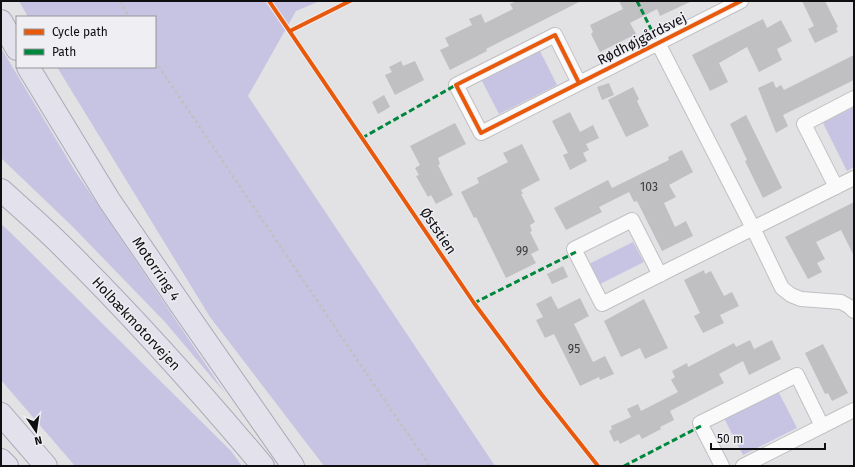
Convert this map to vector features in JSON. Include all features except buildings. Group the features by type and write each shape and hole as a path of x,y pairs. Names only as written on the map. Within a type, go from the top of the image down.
{"highway":[{"path":"1,21 16,47"},
{"name":"Motorring 4","path":"29,68 109,200 293,466"},
{"name":"Holbækmotorvejen","path":"1,190 60,245 139,326 208,401 263,466"},
{"path":"1,414 46,466"},
{"path":"1,460 7,466"}],"street":[{"name":"Rødhøjgårdsvej","path":"579,83 555,35 456,85 481,133 658,43 737,2"},
{"name":"Rødhøjgårdsvej","path":"658,43 753,228 782,288 791,295 801,299 841,302 854,311"},
{"path":"836,187 804,124 854,98"},
{"path":"660,275 632,220 574,249 602,304 660,275 753,228 854,178"},
{"path":"722,466 700,423 797,375 822,426"},
{"path":"743,466 854,410"}],"path":[{"path":"120,1 128,16"},
{"path":"156,62 386,404 430,466"}],"shaded area":[{"path":"19,1 320,1 296,11 248,96 495,466 324,466 210,317 58,68 156,68 156,16 27,16"},
{"path":"538,47 557,85 499,114 480,77"},
{"path":"1,48 75,171 225,393 165,322 71,225 1,158"},
{"path":"854,107 854,167 847,171 823,123"},
{"path":"1,224 231,451 242,466 75,466 1,380"},
{"path":"633,242 644,262 600,284 589,264"},
{"path":"778,391 797,428 743,455 724,418"}],"marked path":[{"path":"637,1 658,43"},
{"path":"362,138 456,85"},
{"path":"474,303 576,252"},
{"path":"624,466 701,426"}],"cycle path":[{"name":"Øststien","path":"269,1 474,303 542,395 598,466"},
{"path":"290,31 350,1"},
{"path":"579,83 555,35 456,85 481,133 741,1"}]}
